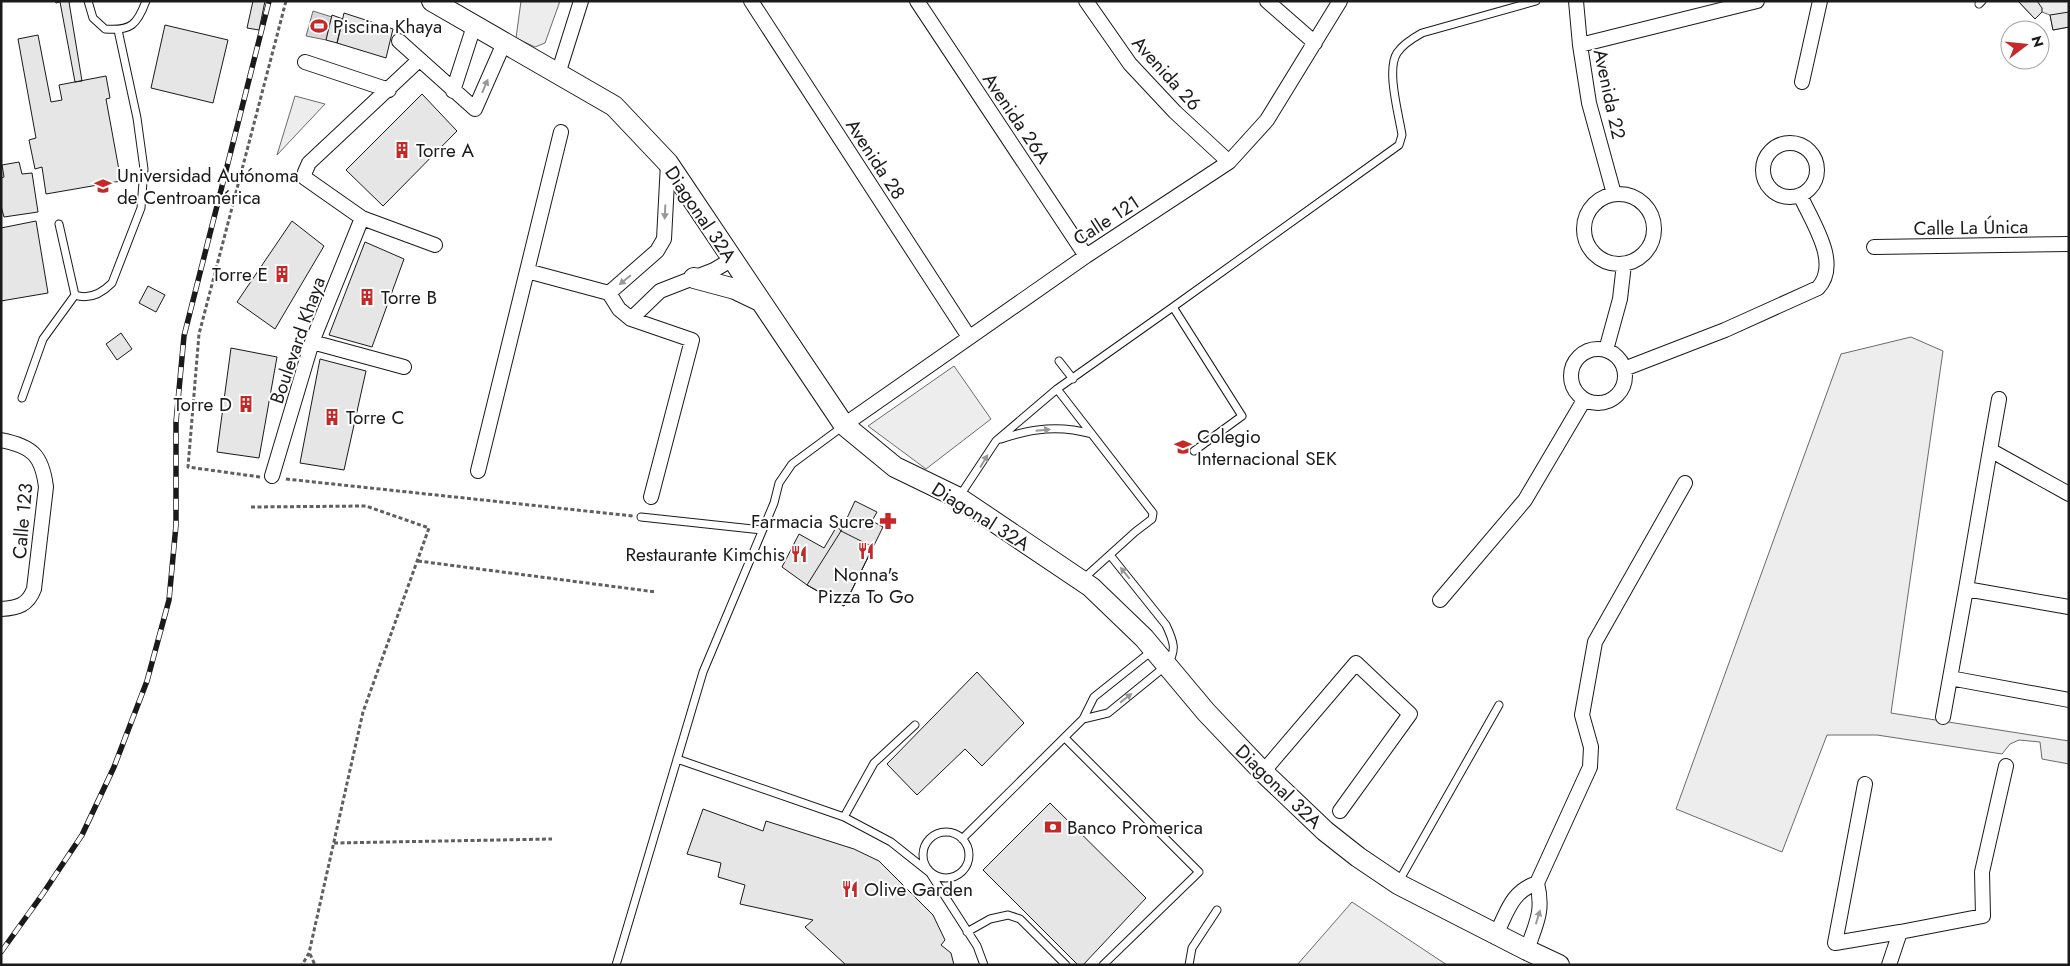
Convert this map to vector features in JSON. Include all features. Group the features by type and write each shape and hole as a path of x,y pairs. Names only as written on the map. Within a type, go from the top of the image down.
{"street":[{"name":"Diagonal 32A","path":"432,1 614,106 668,163 844,425 895,466 959,498 1082,581 1104,599 1154,649 1206,712 1263,772 1325,831 1358,857 1398,884 1559,965"},
{"path":"558,74 581,1"},
{"name":"Avenida 28","path":"751,1 969,337"},
{"name":"Avenida 26A","path":"917,1 1086,256"},
{"name":"Avenida 26","path":"1086,1 1130,64 1175,112 1229,162"},
{"path":"1267,1 1315,43"},
{"name":"Calle 121","path":"844,425 1086,256 1229,162 1267,120 1340,1"},
{"name":"Avenida 22","path":"1576,1 1580,45 1589,103 1614,194"},
{"path":"1580,45 1757,1"},
{"path":"1802,82 1820,1"},
{"path":"453,91 474,26"},
{"path":"399,41 475,109 504,42"},
{"path":"419,60 309,163 305,172 305,178 362,218 435,244"},
{"path":"305,62 389,90"},
{"path":"478,471 561,132"},
{"path":"609,293 658,251 664,239 668,163"},
{"path":"1614,194 1628,195 1640,201 1649,211 1654,224 1653,238 1647,250 1637,259 1624,264 1610,263 1598,257 1588,247 1584,234 1585,220 1591,208 1601,198 1614,194"},
{"path":"1624,369 1724,330 1818,288 1825,281 1828,266 1824,248 1800,195"},
{"name":"Boulevard Khaya","path":"272,477 312,342 362,218"},
{"name":"Calle La Única","path":"1874,247 2069,244"},
{"path":"631,319 660,291 714,270 732,260"},
{"path":"1606,350 1620,298 1624,264"},
{"path":"527,271 609,293 619,309 631,319 692,340 651,498"},
{"path":"694,278 736,288 760,301"},
{"path":"312,342 404,367"},
{"path":"1588,350 1606,350 1614,354 1621,360 1624,369 1625,380 1622,390 1614,398 1604,403 1594,404 1584,400 1572,386 1571,369 1575,361 1588,350"},
{"path":"1943,716 1999,399"},
{"path":"1440,600 1525,500 1584,400"},
{"name":"Calle 123","path":"1,440 16,443 30,449 39,459 44,472 46,486 34,589 31,598 23,605 1,609"},
{"path":"1990,450 2069,494"},
{"path":"1527,950 1542,901 1538,883 1590,767 1591,747 1582,715 1595,642 1685,483"},
{"path":"1966,589 2069,607"},
{"path":"1263,772 1356,663 1410,714 1340,811"},
{"path":"1950,678 2069,700"},
{"path":"1866,784 1835,943 1983,916 1982,872 2006,766"},
{"path":"1496,934 1514,898 1524,888 1538,883"},
{"path":"1889,965 1900,932"}],"lane":[{"path":"88,1 93,18 99,24 106,29 118,30 133,26 141,14 146,1"},
{"path":"959,498 996,440 1057,389 1399,145 1402,135 1392,65 1397,52 1407,42 1422,33 1536,1"},
{"path":"75,295 88,296 102,292 112,283 141,208 144,169 137,118 118,30"},
{"path":"22,398 43,339 75,295 59,224"},
{"path":"1173,307 1242,416 1194,451"},
{"path":"1059,361 1073,379"},
{"path":"1057,389 1152,513 1152,519 1082,581"},
{"path":"616,965 703,672 774,503 779,483 792,464 844,425"},
{"path":"996,440 1021,432 1071,428 1092,434"},
{"path":"641,517 762,530"},
{"path":"1083,719 1108,713 1167,665 1174,655 1172,638 1166,625 1110,555"},
{"path":"962,839 1083,719 1094,697 1154,649"},
{"path":"1398,884 1499,705"},
{"path":"844,817 874,763 915,725"},
{"path":"1065,738 1199,872 1103,965"},
{"path":"677,760 844,817 890,842 930,872 936,876 950,878 963,872 967,866 969,851 962,839 956,834 942,832 929,839 925,845 923,860 930,872 967,932 977,946 984,965"},
{"path":"1189,965 1192,948 1217,910"},
{"path":"967,932 990,918 1008,916 1020,919 1066,965"}],"path":[{"path":"286,1 199,334 188,467 641,517"},
{"path":"251,507 366,506 429,528 363,712 309,953 302,965"},
{"path":"418,561 656,592"},
{"path":"334,843 552,839"},
{"path":"309,953 315,965"}],"shaded area":[{"path":"521,1 560,1 545,43 535,47 516,38"},
{"path":"2018,1 2069,1 2069,27 2053,30 2050,15 2042,12 2035,19"},
{"name":"Piscina Khaya","path":"313,11 332,17 326,40 306,36"},
{"path":"295,96 325,104 277,155"},
{"path":"1911,337 1943,351 1891,713 2069,741 2069,764 2042,759 2040,742 2019,740 2010,744 2002,754 1877,735 1827,735 1782,852 1676,809 1841,354"},
{"path":"954,366 991,419 926,469 868,426"},
{"path":"1352,902 1447,965 1297,965"}],"building":[{"path":"55,1 73,1 69,2 82,81 75,82 60,2 56,3"},
{"path":"253,1 265,1 259,30 247,28"},
{"path":"2018,1 2037,1 2042,8 2042,12 2035,19"},
{"path":"2069,12 2069,27 2053,30 2050,15"},
{"path":"344,13 393,29 386,58 337,43"},
{"path":"332,15 343,19 337,43 326,40"},
{"path":"165,25 228,40 213,103 151,88"},
{"path":"38,35 51,102 62,100 59,85 106,76 110,98 106,99 121,181 46,194 42,167 35,169 29,140 36,138 18,39"},
{"name":"Torre A","path":"422,94 457,131 383,206 346,170"},
{"path":"19,162 22,174 32,173 38,212 4,217 1,206 1,178 4,177 2,165"},
{"path":"36,221 48,293 1,301 1,228"},
{"name":"Torre E","path":"292,221 324,246 275,329 237,302"},
{"name":"Torre B","path":"365,242 404,259 372,347 329,335"},
{"path":"148,286 165,295 156,312 139,303"},
{"path":"121,333 132,349 117,360 106,344"},
{"name":"Torre D","path":"231,348 277,357 259,458 217,452"},
{"name":"Torre C","path":"320,359 366,371 344,470 300,463"},
{"path":"855,501 877,512 872,521 883,527 844,606 807,585 782,567 799,534 824,548 837,526 841,531"},
{"path":"841,531 873,547 844,606 807,585"},
{"path":"977,672 1024,723 982,766 965,749 917,795 887,764"},
{"path":"1050,803 1146,898 1083,965 1078,965 983,870"},
{"path":"703,809 763,831 766,821 854,849 879,861 933,915 945,940 941,945 951,953 954,965 846,965 805,927 813,920 740,904 745,885 718,877 721,863 687,854"}],"railway":[{"path":"1,952 82,835 114,767 147,681 169,600 176,525 176,422 184,336 269,1"}],"place":[{"name":"Piscina Khaya","path":"319,26"},
{"name":"Torre A","path":"402,150"},
{"name":"Universidad Autónoma de Centroamérica","path":"103,186"},
{"name":"Torre E","path":"282,274"},
{"name":"Torre B","path":"367,297"},
{"name":"Torre D","path":"246,404"},
{"name":"Torre C","path":"332,417"},
{"name":"Colegio Internacional SEK","path":"1183,447"},
{"name":"Farmacia Sucre","path":"888,521"},
{"name":"Nonna's Pizza To Go","path":"866,551"},
{"name":"Restaurante Kimchis","path":"799,554"},
{"name":"Banco Promerica","path":"1053,827"},
{"name":"Olive Garden","path":"850,889"}]}
